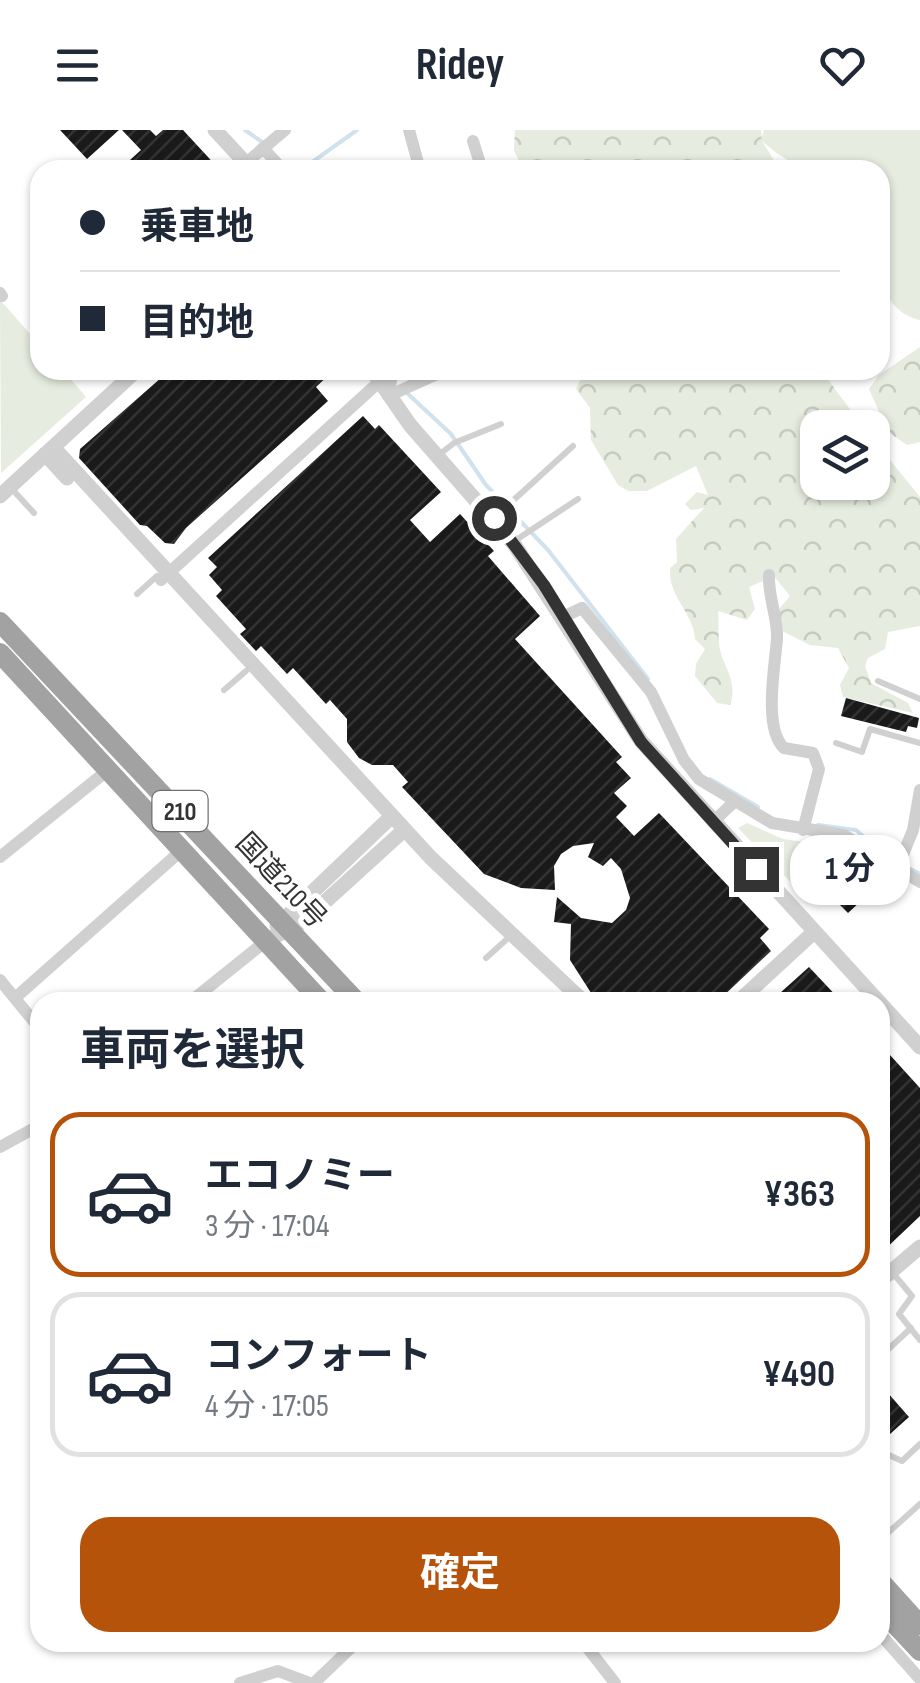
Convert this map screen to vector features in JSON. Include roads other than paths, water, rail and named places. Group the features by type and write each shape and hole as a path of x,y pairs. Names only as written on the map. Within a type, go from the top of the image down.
{"highway":[{"name":"国道210号","path":"0,622 348,992"},
{"name":"国道210号","path":"0,654 313,992"},
{"path":"890,1592 920,1625"},
{"path":"890,1619 920,1651"}],"street":[{"path":"214,130 242,160"},
{"path":"254,160 284,130"},
{"path":"409,130 417,160"},
{"path":"473,141 479,160"},
{"path":"263,148 274,160"},
{"path":"5,491 127,380"},
{"path":"163,576 390,384 438,456 513,542 630,728 870,992"},
{"path":"49,451 401,833 562,992"},
{"path":"768,575 777,634 772,662 774,734 786,749 813,753 819,766 803,830"},
{"path":"163,576 246,671 388,819"},
{"path":"563,617 584,609 651,692 691,771 772,823 844,836 920,882"},
{"path":"0,858 108,770"},
{"path":"897,869 913,830 920,790"},
{"path":"713,822 735,801"},
{"path":"286,924 388,819"},
{"path":"202,992 401,833"},
{"path":"401,833 573,992"},
{"path":"14,998 182,850"},
{"path":"749,992 814,932"},
{"path":"0,980 30,1016"},
{"path":"890,1014 920,1047"},
{"path":"0,1147 30,1130"},
{"path":"890,1273 920,1247"},
{"path":"890,1645 920,1678"},
{"path":"240,1683 278,1671 312,1683 346,1652"},
{"path":"591,1652 615,1683"}],"lane":[{"path":"438,456 454,443 501,424"},
{"path":"494,518 573,446"},
{"path":"5,491 34,513"},
{"path":"513,542 578,499"},
{"path":"137,594 163,576"},
{"path":"224,690 246,671"},
{"path":"878,681 920,699"},
{"path":"836,744 862,752 870,728 920,743"},
{"path":"486,958 506,940"},
{"path":"890,1279 912,1296 899,1312 920,1340"},
{"path":"890,1348 911,1328"},
{"path":"890,1456 902,1461 920,1444"},
{"path":"890,1531 920,1504"}],"waterway":[{"path":"245,130 262,142"},
{"path":"315,160 357,130"},
{"path":"407,393 451,434 486,485 548,550 648,679"},
{"path":"710,779 758,807"},
{"path":"818,825 856,830 880,851"},
{"path":"901,864 920,874"}]}
